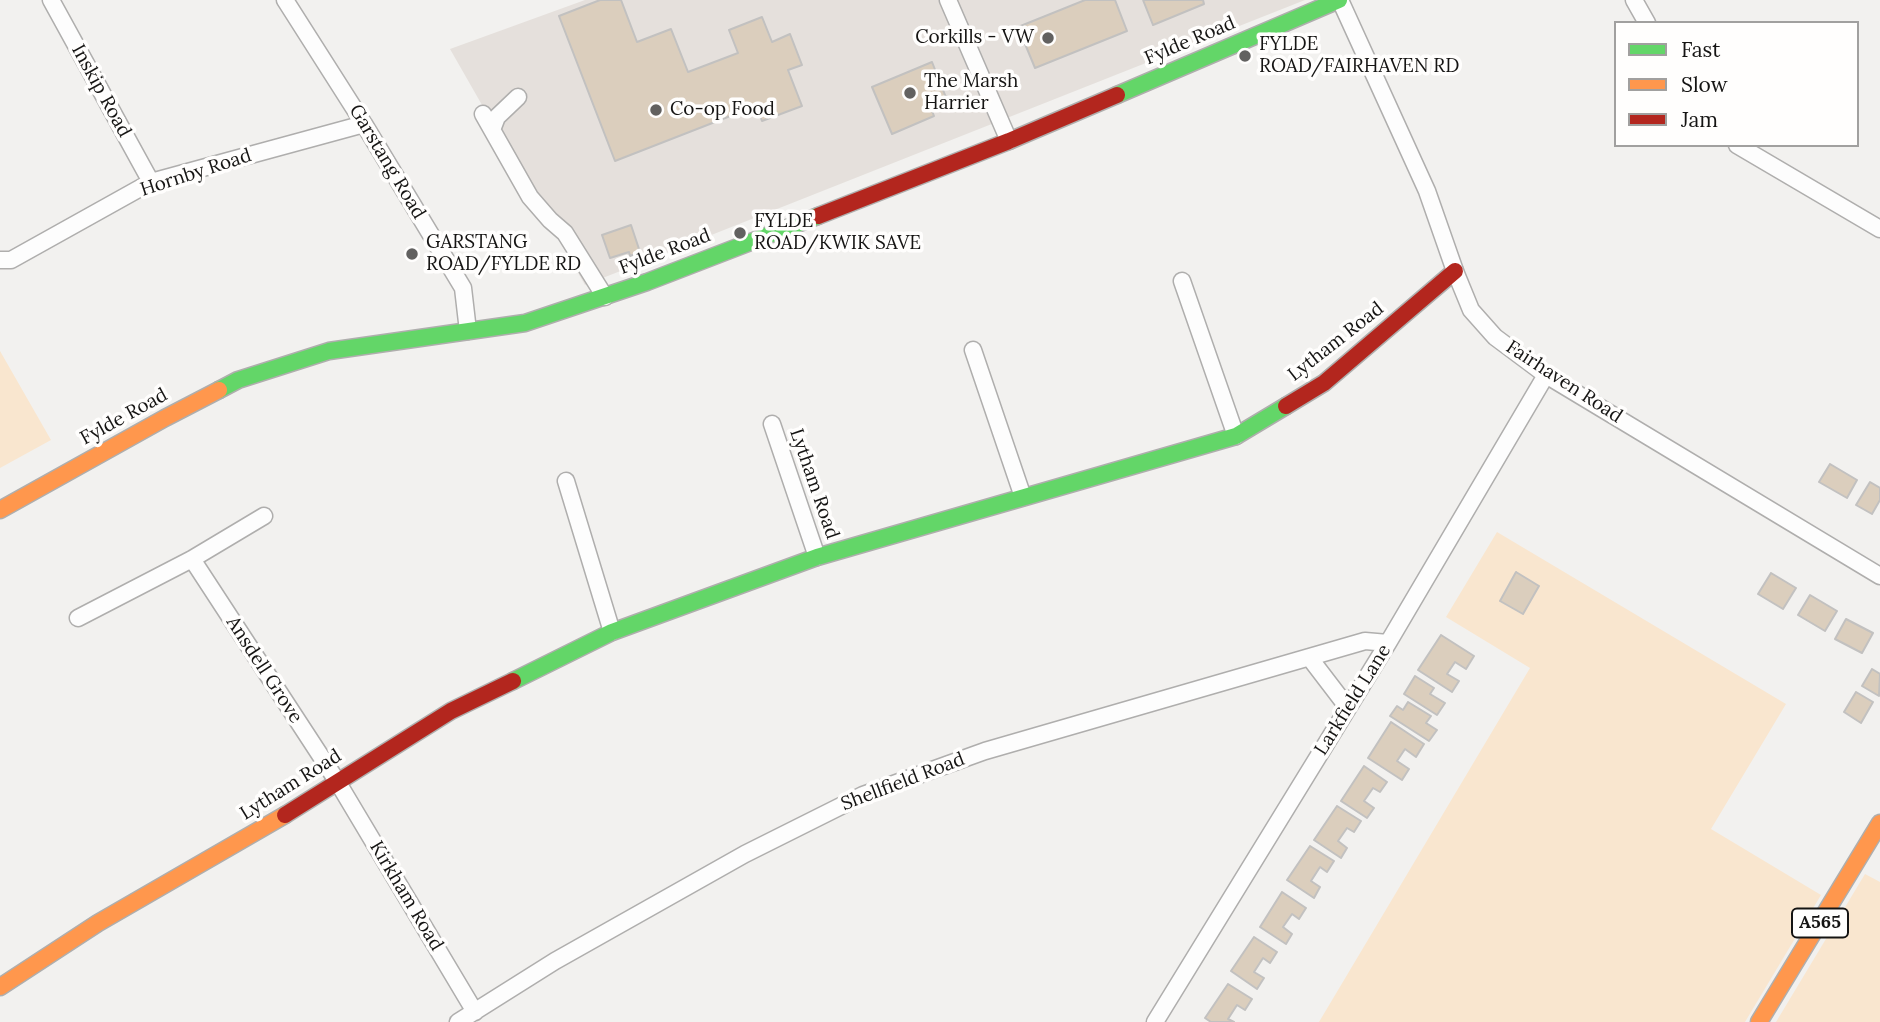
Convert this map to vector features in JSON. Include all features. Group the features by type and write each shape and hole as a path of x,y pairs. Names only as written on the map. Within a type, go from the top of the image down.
{"main road":[{"name":"Fylde Road","path":"0,510 238,380 329,351 526,323 605,297 1009,141 1340,0"},
{"name":"Lytham Road","path":"0,988 98,923 300,806 451,711 612,632 817,557 1236,436 1324,383 1455,271"},
{"name":"A565","path":"1759,1022 1880,823"}],"street":[{"name":"Inskip Road","path":"51,0 151,183"},
{"name":"Garstang Road","path":"285,0 463,288 468,331"},
{"path":"948,0 1009,141"},
{"name":"Fairhaven Road","path":"1340,0 1427,191 1471,310 1495,337 1546,375 1880,576"},
{"path":"1634,0 1646,21"},
{"path":"492,130 497,117 518,97"},
{"path":"483,114 530,197 565,233 605,297"},
{"name":"Hornby Road","path":"0,260 11,260 151,183 364,124"},
{"path":"1740,147 1880,229"},
{"path":"1182,281 1236,436"},
{"path":"973,350 1023,497"},
{"name":"Larkfield Lane","path":"1155,1022 1388,643 1546,375"},
{"name":"Lytham Road","path":"772,424 817,557"},
{"path":"566,481 612,632"},
{"path":"78,618 192,559 264,516"},
{"name":"Ansdell Grove","path":"192,559 337,781"},
{"name":"Shellfield Road","path":"458,1022 555,961 722,867 863,795 985,751 1365,641 1388,643"},
{"path":"1310,657 1348,708"},
{"name":"Kirkham Road","path":"337,781 475,1012"}],"shaded area":[{"path":"585,0 1305,0 585,285 450,49"},
{"path":"0,351 51,440 0,468"},
{"path":"1497,532 1786,704 1711,829 1821,895 1745,1022 1319,1022 1530,668 1446,617"},
{"path":"1865,874 1880,882 1880,1022 1776,1022"}],"building":[{"path":"600,0 621,0 637,42 671,29 688,72 738,53 729,30 762,17 772,42 790,34 802,65 788,70 802,106 762,121 756,106 615,161 559,16"},
{"path":"1085,0 1115,0 1127,31 1035,68 1018,27"},
{"path":"1143,0 1203,0 1204,4 1153,25"},
{"name":"The Marsh Harrier","path":"932,62 947,100 930,106 934,116 892,134 872,87"},
{"path":"631,225 640,252 630,256 629,252 610,258 602,235"},
{"path":"1830,464 1857,480 1847,498 1819,482"},
{"path":"1870,482 1880,488 1880,500 1872,514 1856,505"},
{"path":"1516,572 1539,586 1523,614 1500,601"},
{"path":"1771,573 1796,588 1783,609 1758,594"},
{"path":"1810,595 1837,611 1825,631 1798,615"},
{"path":"1846,619 1873,633 1862,653 1835,639"},
{"path":"1441,635 1474,656 1466,669 1455,662 1447,674 1459,681 1452,692 1418,670"},
{"path":"1872,669 1880,674 1879,696 1862,686"},
{"path":"1415,676 1434,688 1430,694 1445,703 1437,715 1404,694"},
{"path":"1856,692 1873,702 1861,723 1844,712"},
{"path":"1408,702 1431,716 1426,723 1437,730 1429,741 1390,716 1397,706 1403,710"},
{"path":"1391,722 1424,744 1416,757 1405,749 1397,761 1409,769 1402,780 1368,758"},
{"path":"1364,766 1387,782 1380,792 1373,788 1364,801 1374,808 1367,818 1341,801"},
{"path":"1337,806 1361,821 1354,832 1347,828 1338,841 1347,848 1341,858 1314,840"},
{"path":"1310,846 1334,861 1327,872 1320,867 1311,881 1320,887 1314,898 1287,880"},
{"path":"1282,892 1306,908 1299,919 1292,914 1283,927 1292,934 1286,944 1260,927"},
{"path":"1254,937 1277,952 1270,963 1263,958 1254,972 1264,978 1257,989 1231,971"},
{"path":"1228,984 1252,999 1245,1010 1237,1005 1228,1019 1234,1022 1211,1022 1205,1018"}],"traffic: fast":[{"path":"1117,95 1339,0"},
{"path":"219,390 238,380 329,351 525,323 647,282 818,216"},
{"path":"513,681 612,632 817,557 1236,436 1286,406"}],"traffic: slow":[{"path":"0,510 219,390"},
{"path":"0,987 98,923 285,815"},
{"path":"1759,1022 1880,823"}],"traffic: jam":[{"path":"818,216 1009,141 1117,95"},
{"path":"1286,406 1324,383 1455,271"},
{"path":"285,815 451,711 513,681"}],"place":[{"name":"Corkills - VW","path":"1048,38"},
{"name":"FYLDE ROAD/FAIRHAVEN RD","path":"1245,56"},
{"name":"The Marsh Harrier","path":"910,93"},
{"name":"Co-op Food","path":"656,110"},
{"name":"FYLDE ROAD/KWIK SAVE","path":"740,233"},
{"name":"GARSTANG ROAD/FYLDE RD","path":"412,254"}]}
